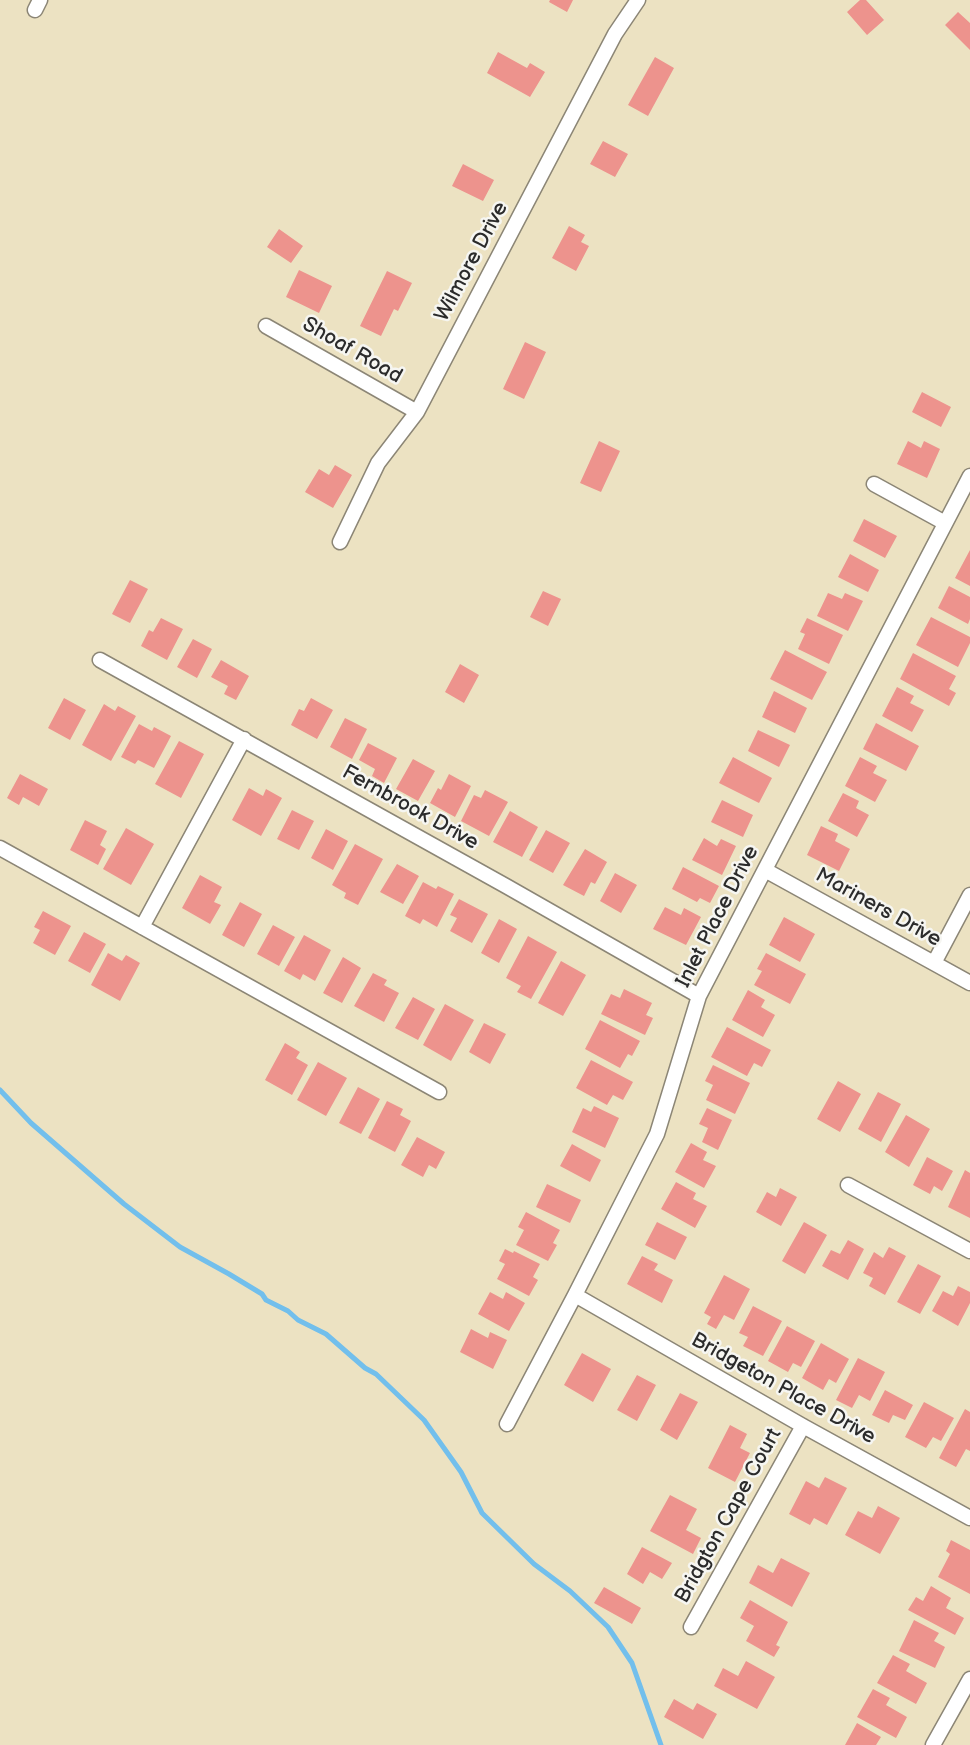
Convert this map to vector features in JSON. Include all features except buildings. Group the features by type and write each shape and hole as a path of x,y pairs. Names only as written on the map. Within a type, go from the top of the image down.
{"street":[{"name":"Wilmore Drive","path":"340,542 379,464 417,412 615,34 638,0"},
{"name":"Shoaf Road","path":"266,326 417,412"},
{"name":"Inlet Place Drive","path":"507,1424 657,1134 699,996 970,476"},
{"path":"874,484 945,523"},
{"name":"Fernbrook Drive","path":"100,660 699,996"},
{"path":"142,927 244,740"},
{"path":"0,848 439,1092"},
{"name":"Mariners Drive","path":"765,870 970,983"},
{"path":"934,964 970,895"},
{"path":"848,1185 970,1251"},
{"name":"Bridgeton Place Drive","path":"575,1295 970,1518"},
{"name":"Bridgton Cape Court","path":"691,1627 803,1426"},
{"path":"933,1745 970,1679"}],"waterway":[{"path":"0,1090 31,1123 124,1204 180,1247 262,1294 266,1300 288,1311 298,1320 326,1334 365,1368 376,1374 424,1420 461,1472 482,1513 534,1564 570,1591 608,1627 632,1663 661,1745"}]}
